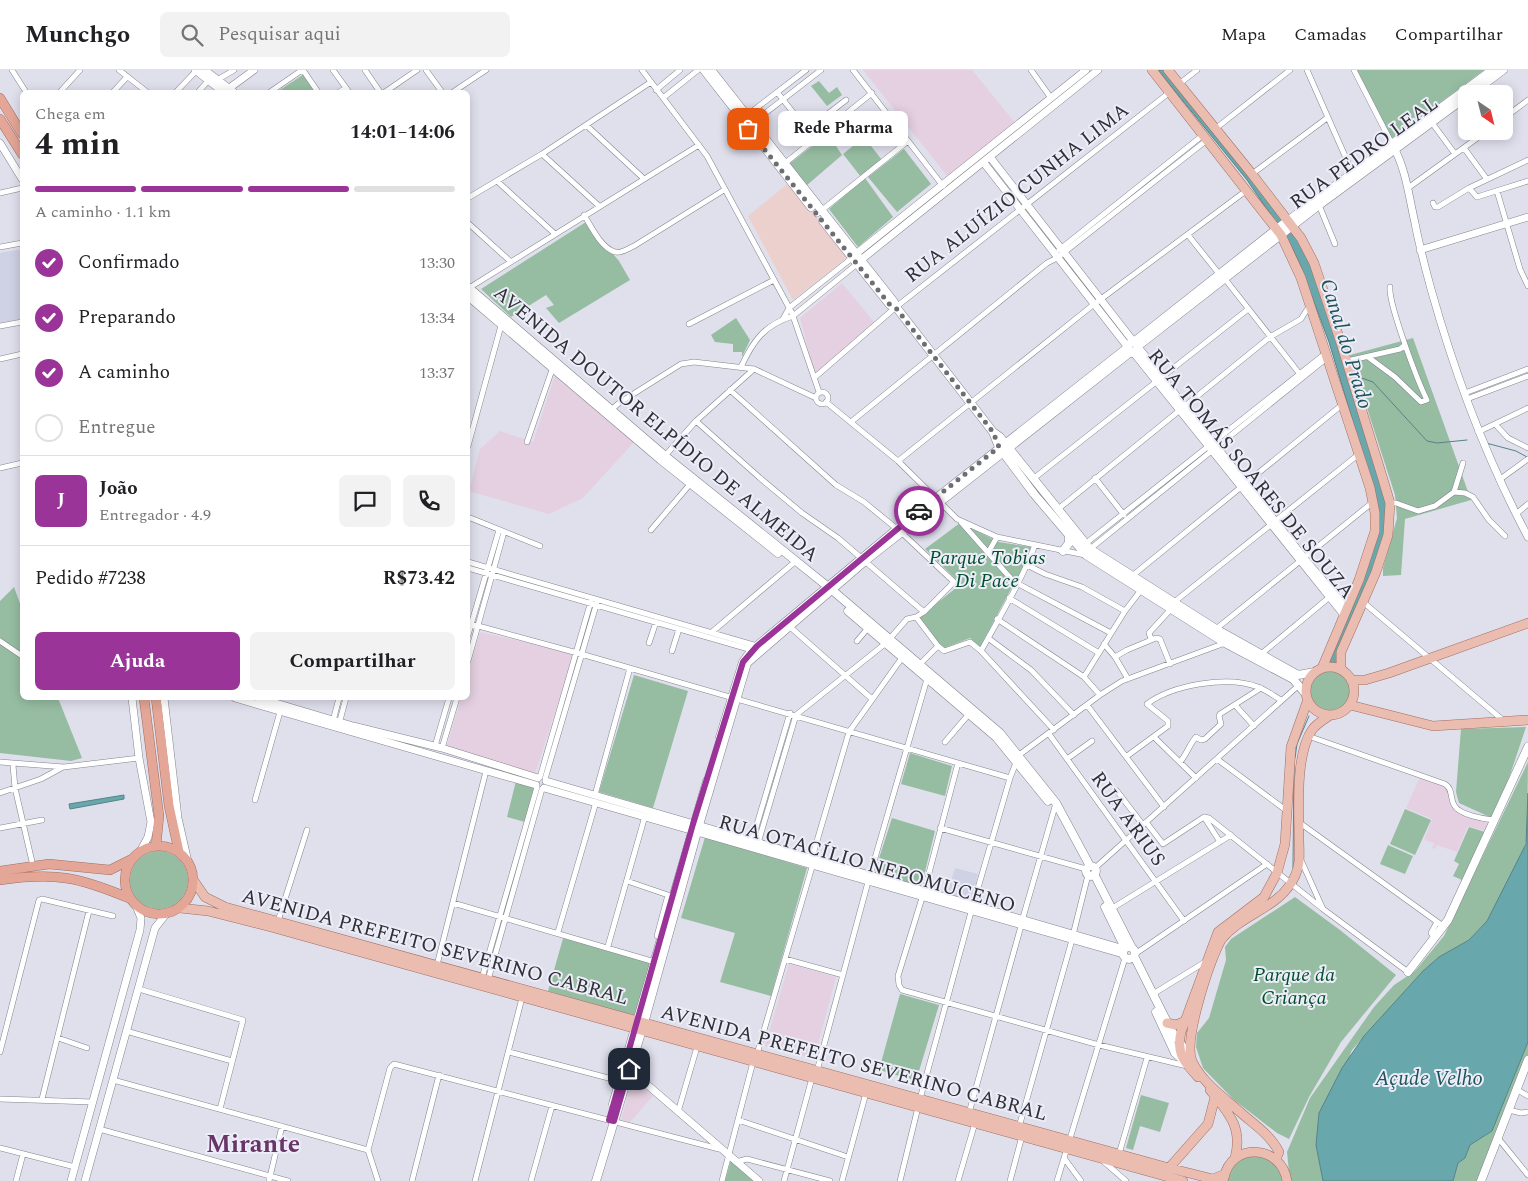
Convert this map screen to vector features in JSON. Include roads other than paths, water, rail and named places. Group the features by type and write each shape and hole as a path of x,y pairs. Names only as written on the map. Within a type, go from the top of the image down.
{"highway":[{"path":"0,98 20,131"},
{"path":"0,119 20,151"},
{"path":"144,700 158,809 156,846"},
{"path":"156,700 169,806 179,852"},
{"path":"0,870 33,866 77,866 104,870 115,868 132,859 140,852 156,846 172,848 179,852 188,862 194,881 190,896 180,908 166,914 145,911 133,902 67,877 35,875 0,880"},
{"path":"132,859 125,879 133,902"}],"main road":[{"path":"196,70 226,90"},
{"path":"204,70 213,80"},
{"path":"704,70 894,302 896,308 932,355 1004,447 1033,479 1087,549 1141,590 1298,675 1319,670 1341,670"},
{"path":"711,70 819,212"},
{"path":"1152,70 1279,231 1298,270 1359,454 1373,502 1375,531 1359,580 1346,611 1319,670 1307,681 1306,697 1291,747 1285,844 1277,873 1270,889 1257,903 1218,932 1179,1041 1179,1049 1188,1063 1237,1129 1238,1145 1235,1158 1224,1178"},
{"path":"1168,70 1290,223 1314,263 1347,362 1390,503 1388,535 1363,602 1341,652 1341,670 1351,680 1354,696 1350,706 1344,711 1329,716 1313,728 1308,736 1302,759 1300,857 1290,884 1280,897 1229,931 1220,942 1192,1025 1188,1063"},
{"name":"RUA PEDRO LEAL","path":"1290,223 1319,205 1492,70"},
{"path":"1483,85 1504,70"},
{"name":"RUA PEDRO LEAL","path":"1430,119 1458,102"},
{"name":"RUA PEDRO LEAL","path":"1004,447 1353,174 1394,147"},
{"name":"AVENIDA DOUTOR ELPÍDIO DE ALMEIDA","path":"470,292 663,458 1000,733 1017,758 1055,805 1111,909 1128,953"},
{"path":"938,499 991,462 1004,447"},
{"path":"1004,447 1012,465 1069,537 1132,576 1225,643 1293,679 1316,712 1329,716"},
{"path":"611,1121 629,1069 655,962 745,662 757,649 863,560 1004,447"},
{"path":"991,462 1001,460 1012,465"},
{"path":"1064,551 1069,543 1069,537"},
{"path":"757,649 789,626 827,590"},
{"name":"AVENIDA DOUTOR ELPÍDIO DE ALMEIDA","path":"827,590 868,628 888,641"},
{"path":"1351,680 1380,676 1528,624"},
{"name":"AVENIDA DOUTOR ELPÍDIO DE ALMEIDA","path":"917,667 927,679 996,737 1017,758"},
{"path":"1350,706 1433,726 1506,723 1528,720"},
{"path":"1408,972 1435,938 1440,924 1494,820 1528,747"},
{"path":"595,1181 620,1081 640,1026 695,828"},
{"name":"AVENIDA DOUTOR ELPÍDIO DE ALMEIDA","path":"1090,871 1128,953"},
{"name":"AVENIDA PREFEITO SEVERINO CABRAL","path":"194,881 198,890 211,901 437,965 640,1026 919,1103 975,1124 1020,1132"},
{"path":"1270,889 1280,897"},
{"name":"AVENIDA PREFEITO SEVERINO CABRAL","path":"180,908 200,910 262,925 522,998 640,1026 697,1046 755,1058"},
{"path":"1128,953 1179,1041"},
{"path":"1128,953 1175,1053 1270,1139 1279,1152 1276,1159"},
{"path":"1167,1023 1176,1025 1186,1021"},
{"path":"1481,1181 1528,1060"},
{"name":"AVENIDA PREFEITO SEVERINO CABRAL","path":"814,1074 866,1093 969,1113 1066,1149 1100,1158 1159,1178 1183,1181"},
{"path":"1169,1168 1208,1124 1215,1097"},
{"name":"AVENIDA PREFEITO SEVERINO CABRAL","path":"1066,1149 1119,1154 1213,1179 1224,1178"},
{"path":"1235,1158 1245,1153 1256,1151 1267,1153 1284,1168 1287,1181"}],"street":[{"path":"12,70 25,90"},
{"path":"62,90 80,70"},
{"path":"119,70 144,90"},
{"path":"178,90 196,70"},
{"path":"200,90 225,72 234,70"},
{"path":"228,90 254,70"},
{"path":"273,90 302,70 317,90"},
{"path":"333,70 348,90"},
{"path":"388,90 417,70"},
{"path":"426,70 441,90"},
{"path":"456,90 486,70"},
{"path":"642,70 699,145 789,308 814,378 818,403 826,402 898,461 989,552 1010,578 1111,633"},
{"path":"656,90 680,70"},
{"path":"746,116 806,70"},
{"path":"759,118 821,70"},
{"path":"853,70 943,186"},
{"path":"1031,70 1050,102"},
{"path":"891,231 984,163 1086,70"},
{"path":"741,367 754,341 783,319 793,316 943,186 1050,102 1098,70"},
{"path":"1179,84 1197,70"},
{"path":"1215,129 1290,70"},
{"path":"1307,70 1353,174"},
{"path":"1354,70 1394,147 1408,188 1420,250 1478,432 1528,537"},
{"path":"368,71 379,90"},
{"path":"663,98 695,71"},
{"path":"115,90 127,77"},
{"path":"470,197 542,154 651,82"},
{"name":"RUA ALUÍZIO CUNHA LIMA","path":"814,378 896,308 1170,91"},
{"path":"777,92 807,130 846,100"},
{"path":"784,164 872,93"},
{"path":"1513,111 1528,100"},
{"path":"1252,174 1328,118"},
{"path":"1430,119 1455,154"},
{"path":"586,125 642,178"},
{"path":"851,422 1058,253 1205,137"},
{"path":"1408,188 1475,140"},
{"path":"819,212 908,141"},
{"path":"0,143 20,176"},
{"path":"470,289 510,261 642,178 699,145"},
{"path":"1464,148 1486,178"},
{"path":"542,154 599,206"},
{"name":"RUA TOMÁS SOARES DE SOUZA","path":"990,157 1026,204 1093,305 1133,346"},
{"path":"1433,203 1434,206 1438,207 1486,178 1528,160"},
{"name":"RUA TOMÁS SOARES DE SOUZA","path":"984,163 1019,210 1100,299 1158,378 1346,611"},
{"path":"497,180 555,234"},
{"path":"1469,188 1475,197 1528,181"},
{"path":"0,194 20,189"},
{"path":"584,215 596,234 614,252 634,246 724,190"},
{"path":"898,461 1100,299 1247,190"},
{"path":"1497,191 1506,224 1528,286"},
{"path":"1319,205 1335,244"},
{"path":"1420,250 1528,217"},
{"path":"470,225 510,261"},
{"path":"1188,235 1299,373"},
{"path":"0,248 20,243"},
{"path":"783,319 789,308 857,259"},
{"path":"690,324 774,280"},
{"path":"1368,356 1395,377 1421,402 1427,400 1405,345 1390,297 1390,288"},
{"path":"1057,510 1270,337 1300,319 1310,304"},
{"path":"1033,479 1158,378 1247,310"},
{"path":"470,439 502,321"},
{"path":"0,326 20,322"},
{"path":"1347,362 1400,349 1405,345"},
{"path":"0,359 20,354"},
{"path":"1213,447 1299,373 1327,355"},
{"path":"957,519 997,537 1064,551 1087,549 1125,516 1327,355"},
{"path":"610,412 681,364 694,362 754,369 817,395 827,395 826,402"},
{"path":"527,442 554,365"},
{"path":"663,458 696,421 754,369"},
{"path":"1466,396 1528,369"},
{"path":"1466,396 1528,376"},
{"path":"730,390 836,485 864,502 899,531 950,577 954,584 924,612 916,617 907,619 888,641 846,675 793,714 755,842"},
{"path":"1132,576 1343,404"},
{"path":"1478,432 1528,408"},
{"path":"696,421 760,478 802,513 826,528 924,612"},
{"path":"1495,424 1508,438 1528,448"},
{"path":"1151,639 1149,633 1172,606 1359,454"},
{"path":"1500,480 1528,459"},
{"path":"0,468 20,463"},
{"path":"1390,503 1396,503 1418,511 1435,506 1454,492 1463,463"},
{"path":"1095,478 1125,516"},
{"path":"651,530 692,482"},
{"path":"1454,492 1465,493 1474,497 1480,508 1505,536"},
{"path":"1216,629 1373,502"},
{"path":"1516,514 1528,504"},
{"path":"470,518 540,546"},
{"path":"470,628 501,531"},
{"path":"989,552 997,537"},
{"path":"916,617 944,651 970,642 981,651 997,619 1019,584 1035,545"},
{"path":"470,563 489,571 594,601 712,632 757,649"},
{"path":"712,632 794,563"},
{"path":"1027,565 1045,574 1082,586 1125,611"},
{"path":"470,568 489,571"},
{"path":"470,654 478,626 489,571"},
{"path":"1084,677 1125,611 1141,590"},
{"path":"1260,655 1332,595"},
{"path":"1009,598 1099,653"},
{"path":"594,601 679,629 757,649"},
{"path":"485,979 594,601"},
{"path":"1363,602 1506,723"},
{"path":"997,619 1084,677 1100,695"},
{"path":"649,643 656,622"},
{"path":"471,624 793,714 1010,778"},
{"path":"789,626 872,699"},
{"path":"857,641 868,628"},
{"path":"672,651 679,629"},
{"path":"988,638 1031,670 1074,715"},
{"path":"1115,657 1151,639 1160,639 1170,664"},
{"path":"0,641 20,655"},
{"path":"900,1181 919,1103 972,909 1017,758 1087,704 1128,679 1225,643"},
{"path":"1104,644 1115,657 1128,679"},
{"path":"917,667 938,646"},
{"name":"RUA ARIUS","path":"981,651 1051,732 1067,759 1184,921"},
{"path":"812,858 849,732 904,655"},
{"path":"558,932 630,668"},
{"path":"784,1181 927,679"},
{"path":"1126,756 1168,726 1168,721 1152,710 1148,703 1171,693 1211,682 1245,684 1261,688 1282,700"},
{"path":"1010,1181 1020,1132 1090,871 1299,685"},
{"path":"1180,762 1189,752 1191,742 1196,737 1201,740 1205,739 1221,724 1220,714 1261,688"},
{"path":"132,700 139,758 151,822 148,837 140,852"},
{"path":"164,700 178,818 188,862"},
{"name":"RUA OTACÍLIO NEPOMUCENO","path":"242,700 280,712 438,747 541,783"},
{"name":"RUA OTACÍLIO NEPOMUCENO","path":"264,700 486,771 541,783 595,798 695,828 812,867 869,879"},
{"path":"335,724 339,700"},
{"path":"335,724 345,700"},
{"path":"438,747 449,700"},
{"path":"438,747 456,700"},
{"path":"1087,704 1164,807"},
{"path":"1235,705 1254,726"},
{"path":"255,800 280,712"},
{"path":"946,742 969,714"},
{"path":"1308,736 1445,784 1450,788 1454,805 1458,809 1494,820"},
{"path":"1154,737 1196,778"},
{"path":"1067,759 1092,741"},
{"path":"0,762 64,767 139,758"},
{"path":"1217,759 1287,811"},
{"path":"958,763 923,895 898,976 900,988 1147,1058 1188,1063"},
{"path":"13,764 15,788 33,866"},
{"path":"0,793 64,767"},
{"path":"437,965 486,771"},
{"path":"1117,791 1163,844 1204,817"},
{"name":"RUA OTACÍLIO NEPOMUCENO","path":"595,798 645,816 755,842 812,858 869,879 1128,953"},
{"path":"969,1113 1055,805"},
{"path":"608,946 629,881 645,816"},
{"path":"1204,817 1216,822 1290,884 1408,972"},
{"path":"1204,817 1220,842"},
{"path":"0,828 42,820"},
{"path":"1300,823 1440,924"},
{"path":"940,828 1090,871"},
{"path":"278,921 307,830"},
{"path":"1111,909 1231,835"},
{"path":"1300,857 1323,909"},
{"path":"1057,1181 1128,953 1184,921 1267,864"},
{"path":"722,1181 755,1058 812,867"},
{"path":"629,881 668,895 657,936"},
{"path":"0,1052 38,903 42,899 113,916"},
{"path":"71,1181 140,930 141,918 133,902"},
{"path":"453,903 608,946 655,962"},
{"path":"42,1099 89,911"},
{"path":"85,1181 155,928 166,914"},
{"path":"785,959 842,975"},
{"path":"1152,994 1206,962"},
{"path":"139,989 243,1020 220,1109"},
{"path":"475,1181 522,998"},
{"path":"0,1022 7,1022"},
{"path":"126,1031 232,1060"},
{"path":"58,1038 87,1048"},
{"path":"678,1112 697,1046"},
{"path":"108,1047 121,1050"},
{"path":"509,1052 620,1081"},
{"path":"1119,1154 1147,1058"},
{"path":"378,1181 368,1150 390,1068 394,1064 722,1150"},
{"path":"629,1069 759,1181"},
{"path":"412,1181 439,1076"},
{"path":"113,1080 368,1150"},
{"path":"1516,1089 1528,1096"},
{"path":"842,1181 866,1093"},
{"path":"0,1099 94,1102"},
{"path":"531,1181 552,1106"},
{"path":"1509,1110 1528,1112"},
{"path":"738,1120 795,1141 848,1157"},
{"path":"958,1181 975,1124"},
{"path":"270,1179 282,1126"},
{"path":"99,1129 270,1179 288,1181"},
{"path":"1498,1138 1528,1175"},
{"path":"0,1148 75,1167"},
{"path":"1066,1149 1081,1181"},
{"path":"16,1181 23,1154"},
{"path":"1100,1158 1126,1181"},
{"path":"736,1162 747,1159 786,1171 830,1181"}],"water":[{"path":"1158,70 1166,70 1267,195 1308,256 1343,354 1388,505 1386,526 1376,566 1338,664 1329,663 1370,555 1375,495 1329,342 1299,262 1288,240 1247,180"},
{"name":"Açude Velho","path":"1528,793 1528,1042 1492,1131 1470,1145 1465,1158 1458,1163 1453,1181 1323,1181 1316,1145 1319,1113 1342,1068 1364,1036 1423,971 1439,957 1469,940 1487,921 1526,844"},
{"path":"124,795 124,799 70,809 69,804"}],"waterway":[{"path":"1356,376 1373,382 1427,441 1437,443 1467,440"},
{"path":"1486,443 1516,451 1527,457"},
{"name":"Canal do Prado","path":"1295,758 1297,744 1309,716"},
{"name":"Canal do Prado","path":"1293,868 1294,764"}],"place":[{"name":"Rede Pharma","path":"748,129"}],"district":[{"name":"Mirante","path":"253,1145"}],"park label":[{"name":"Parque Tobias Di Pace","path":"987,570"},
{"name":"Parque da Criança","path":"1294,986"}]}
